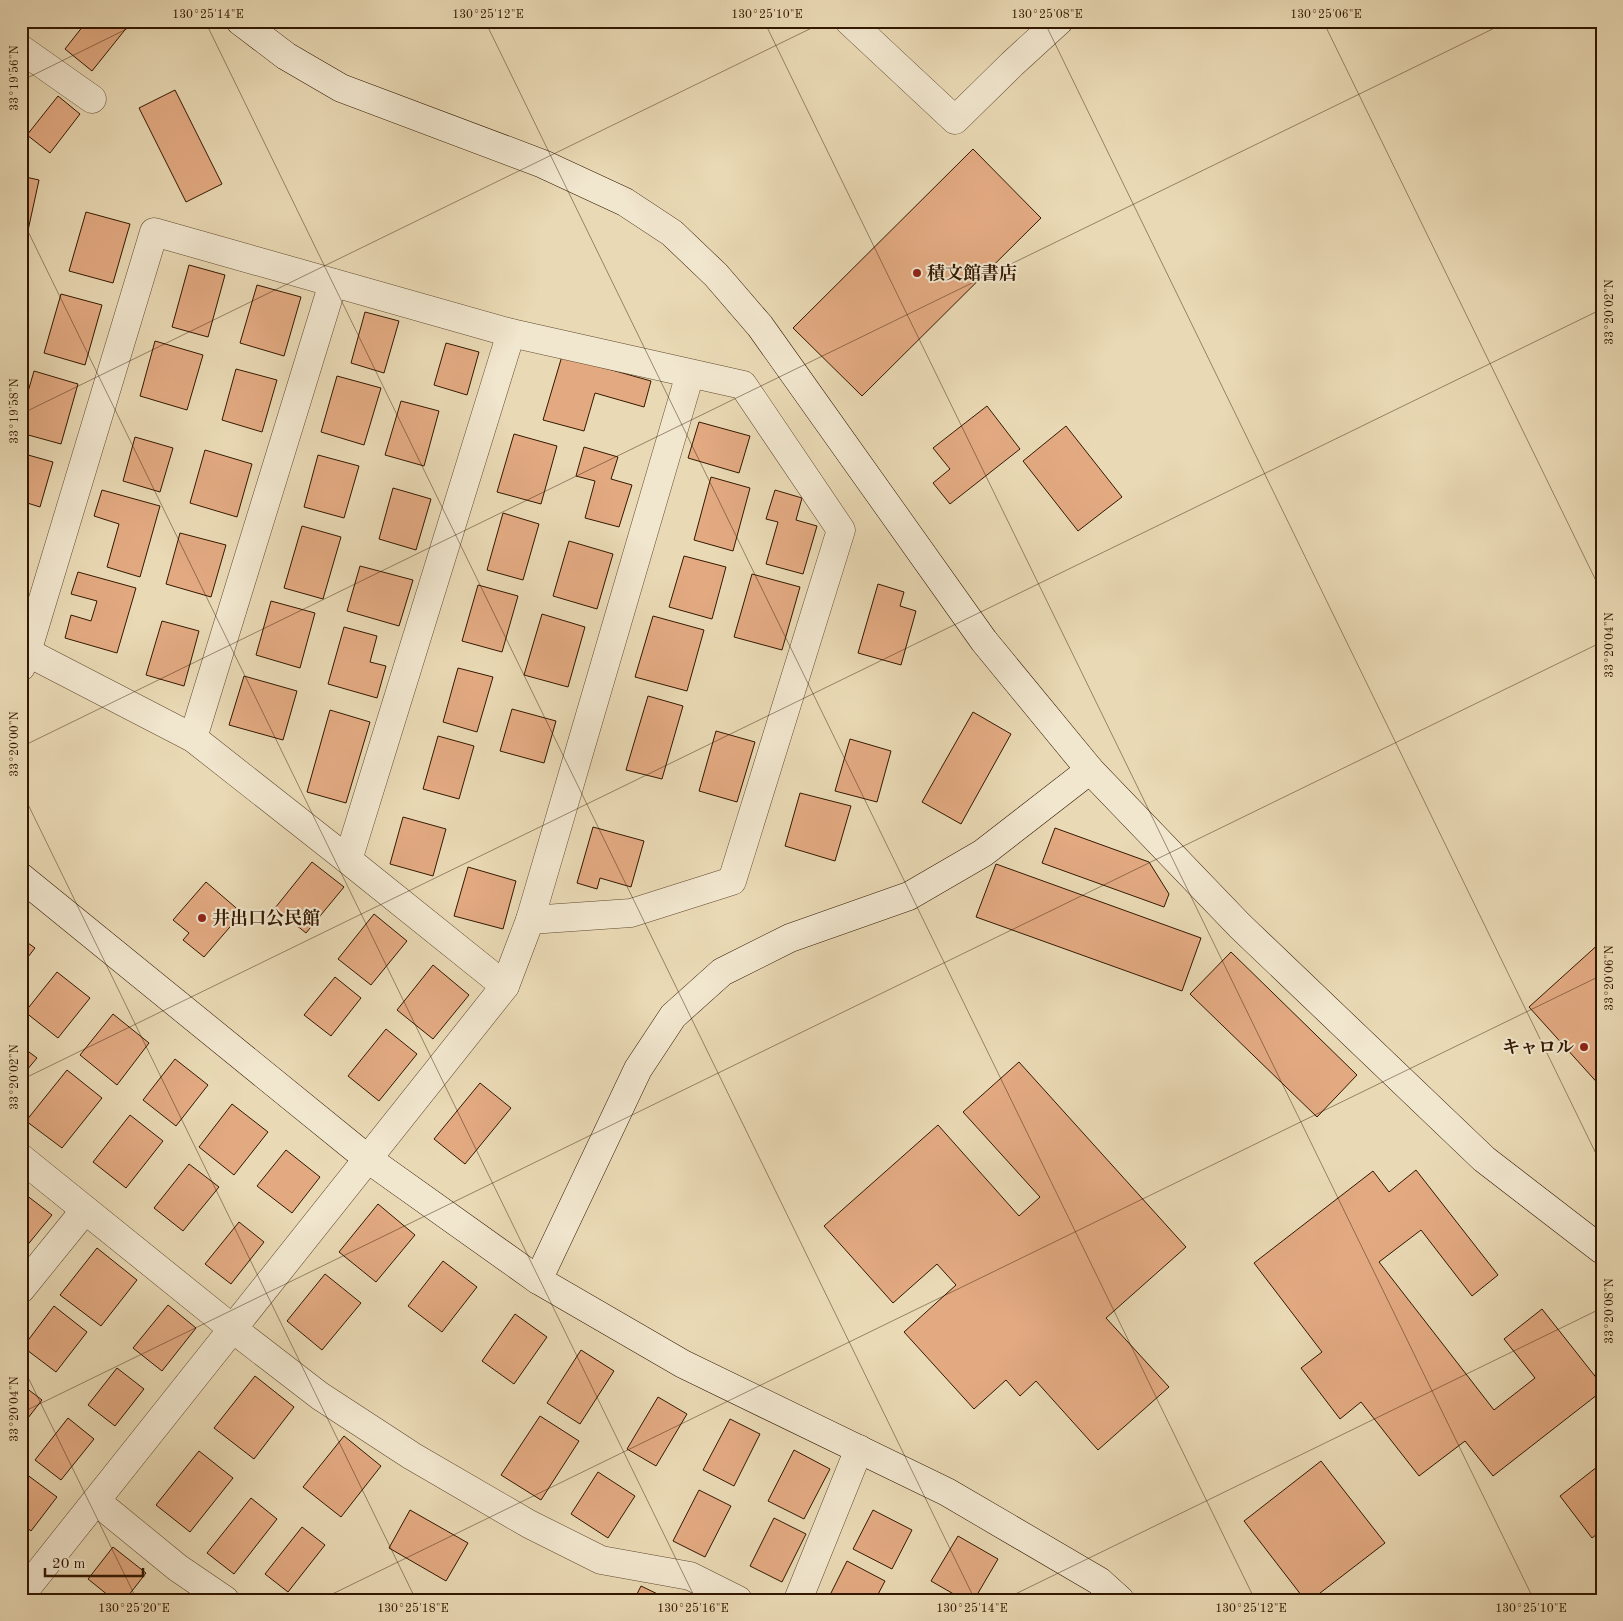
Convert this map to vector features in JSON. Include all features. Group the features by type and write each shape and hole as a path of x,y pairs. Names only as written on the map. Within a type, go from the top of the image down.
{"street":[{"path":"240,21 286,56 341,88 543,164 625,202 672,233 716,275 760,326 984,641 1090,770 1240,926 1484,1159 1602,1250"},
{"path":"849,21 955,120 1059,21"},
{"path":"21,50 92,99"},
{"path":"505,986 193,738 23,656 154,232 511,333 743,385 841,530 732,881 631,913 530,920"},
{"path":"193,738 334,283"},
{"path":"348,860 511,333"},
{"path":"21,1595 505,986 530,920 690,374"},
{"path":"538,1280 638,1069 673,1016 722,972 790,938 909,896 983,854 1090,770"},
{"path":"21,877 368,1159 538,1280 683,1364 947,1492 1099,1581 1120,1600"},
{"path":"21,1158 233,1329 329,1402 412,1456 529,1524 601,1560 690,1576 738,1600"},
{"path":"21,1289 85,1210"},
{"path":"798,1600 859,1449"},
{"path":"96,1501 178,1568 225,1600"}],"building":[{"path":"87,21 132,21 92,71 65,49"},
{"path":"175,90 222,184 186,202 139,108"},
{"path":"58,96 80,114 50,153 27,135"},
{"name":"積文館書店","path":"973,149 1041,218 862,396 793,328"},
{"path":"21,176 39,180 22,258 21,258"},
{"path":"86,212 130,224 113,283 69,271"},
{"path":"189,265 225,275 208,337 172,327"},
{"path":"257,285 301,297 284,356 240,343"},
{"path":"61,294 102,305 85,365 44,353"},
{"path":"365,312 399,321 384,373 351,363"},
{"path":"155,341 203,355 187,410 140,396"},
{"path":"446,343 479,352 467,395 434,385"},
{"path":"562,356 651,381 644,407 595,393 584,431 543,420"},
{"path":"236,369 277,380 262,432 222,420"},
{"path":"34,371 78,384 61,444 21,433 21,416"},
{"path":"337,376 381,388 364,445 321,432"},
{"path":"401,401 439,411 424,466 385,455"},
{"path":"987,406 1020,449 950,504 933,483 950,469 933,448"},
{"path":"699,422 750,436 739,473 688,458"},
{"path":"1066,426 1122,497 1078,531 1023,461"},
{"path":"514,434 557,446 541,504 497,492"},
{"path":"135,437 173,448 160,492 123,481"},
{"path":"584,447 618,457 611,479 632,485 619,527 585,518 595,481 576,476"},
{"path":"205,450 252,464 237,517 190,503"},
{"path":"21,453 53,462 40,507 21,501"},
{"path":"318,455 359,466 344,518 304,507"},
{"path":"711,477 750,488 733,551 694,540"},
{"path":"393,488 431,499 416,550 379,539"},
{"path":"102,490 160,506 140,577 107,567 119,524 94,516"},
{"path":"775,490 802,498 796,520 817,526 803,574 766,564 778,522 766,519"},
{"path":"503,513 539,524 523,580 487,570"},
{"path":"302,526 341,537 323,599 284,588"},
{"path":"180,533 226,545 211,597 166,584"},
{"path":"21,536 26,538 21,556"},
{"path":"569,541 613,554 597,609 553,596"},
{"path":"684,556 726,567 712,619 669,607"},
{"path":"360,566 413,580 399,626 347,611"},
{"path":"78,572 136,588 117,653 65,638 71,615 91,621 97,601 71,594"},
{"path":"752,574 800,587 782,650 734,637"},
{"path":"878,584 904,592 900,606 916,611 901,665 858,653"},
{"path":"478,585 518,596 502,652 462,641"},
{"path":"271,601 315,613 300,668 256,655"},
{"path":"542,614 585,627 568,687 524,675"},
{"path":"653,616 704,630 687,691 635,677"},
{"path":"162,621 199,631 184,686 146,675"},
{"path":"344,627 377,636 370,662 386,666 377,698 328,684"},
{"path":"458,668 493,677 477,732 443,722"},
{"path":"244,676 297,691 283,740 229,725"},
{"path":"648,696 683,706 662,779 626,770"},
{"path":"512,709 556,721 544,763 500,751"},
{"path":"330,710 370,722 346,803 307,792"},
{"path":"973,712 1011,734 961,824 922,802"},
{"path":"716,731 755,742 737,802 699,791"},
{"path":"438,736 474,746 459,799 423,789"},
{"path":"850,739 891,751 877,802 835,791"},
{"path":"800,793 851,806 835,861 785,846"},
{"path":"403,817 446,829 433,876 390,864"},
{"path":"593,827 644,841 631,887 600,878 597,889 577,883"},
{"path":"1055,828 1149,862 1169,894 1164,907 1042,863"},
{"path":"312,862 344,887 306,933 275,908"},
{"path":"996,864 1201,938 1182,991 976,917"},
{"path":"468,867 516,881 503,929 454,916"},
{"path":"206,882 242,913 204,957 183,940 189,933 173,920"},
{"path":"374,914 407,941 371,985 338,959"},
{"path":"21,938 35,948 21,966"},
{"name":"キャロル","path":"1602,941 1602,1088 1529,1007"},
{"path":"1231,952 1357,1075 1317,1117 1190,994"},
{"path":"433,965 469,995 433,1039 397,1010"},
{"path":"57,972 90,998 58,1038 25,1012"},
{"path":"335,977 361,998 331,1036 304,1015"},
{"path":"113,1014 149,1043 117,1085 80,1055"},
{"path":"386,1029 417,1054 379,1101 348,1076"},
{"path":"21,1046 37,1058 21,1077"},
{"path":"175,1059 208,1085 176,1126 143,1100"},
{"path":"1019,1062 1186,1247 1106,1318 1169,1387 1098,1450 1036,1381 1020,1396 1006,1380 974,1409 904,1332 956,1285 937,1264 893,1303 824,1226 938,1125 1019,1216 1040,1197 963,1112"},
{"path":"67,1070 102,1098 62,1148 26,1121"},
{"path":"480,1083 511,1108 465,1164 434,1139"},
{"path":"232,1104 268,1132 234,1175 199,1147"},
{"path":"130,1115 163,1141 126,1188 93,1162"},
{"path":"286,1150 320,1177 292,1213 257,1186"},
{"path":"189,1164 219,1187 183,1231 154,1208"},
{"path":"1416,1170 1498,1275 1472,1296 1421,1230 1379,1262 1494,1410 1535,1378 1504,1339 1542,1309 1602,1385 1602,1391 1493,1476 1465,1441 1419,1476 1361,1402 1340,1419 1301,1368 1322,1352 1254,1263 1373,1171 1389,1192"},
{"path":"21,1191 52,1215 21,1253"},
{"path":"378,1204 415,1235 376,1282 339,1252"},
{"path":"239,1222 264,1242 231,1284 205,1264"},
{"path":"97,1248 137,1280 101,1326 60,1295"},
{"path":"443,1261 477,1287 442,1332 408,1306"},
{"path":"325,1274 361,1303 322,1350 287,1321"},
{"path":"168,1305 196,1328 162,1371 133,1348"},
{"path":"54,1306 87,1332 56,1372 23,1347"},
{"path":"515,1314 547,1337 514,1384 482,1361"},
{"path":"581,1350 614,1371 580,1424 547,1403"},
{"path":"117,1368 144,1389 115,1426 88,1405"},
{"path":"255,1376 294,1407 254,1459 214,1428"},
{"path":"21,1384 42,1400 21,1427"},
{"path":"658,1397 687,1414 656,1466 627,1449"},
{"path":"540,1416 579,1441 541,1500 501,1475"},
{"path":"68,1418 94,1439 61,1480 35,1460"},
{"path":"730,1419 760,1434 734,1486 703,1470"},
{"path":"344,1436 381,1466 341,1517 303,1487"},
{"path":"794,1450 830,1469 804,1519 768,1501"},
{"path":"199,1451 233,1478 190,1532 156,1505"},
{"path":"1321,1461 1385,1543 1311,1600 1305,1600 1244,1521"},
{"path":"1602,1463 1602,1530 1592,1538 1560,1496"},
{"path":"22,1471 57,1497 31,1531 21,1523"},
{"path":"598,1472 635,1496 608,1538 571,1514"},
{"path":"699,1490 731,1506 705,1557 673,1541"},
{"path":"251,1498 277,1519 234,1574 207,1553"},
{"path":"410,1510 468,1543 446,1581 389,1548"},
{"path":"873,1510 912,1530 892,1569 853,1549"},
{"path":"774,1518 806,1534 782,1582 750,1566"},
{"path":"302,1527 325,1545 288,1592 265,1574"},
{"path":"958,1536 998,1559 974,1600 964,1600 931,1581"},
{"path":"113,1547 146,1573 125,1600 114,1600 88,1579"},
{"path":"847,1561 885,1581 875,1600 840,1600 830,1595"},
{"path":"641,1586 670,1600 634,1600"}],"place":[{"name":"積文館書店","path":"917,273"},
{"name":"井出口公民館","path":"202,918"},
{"name":"キャロル","path":"1584,1047"}]}
